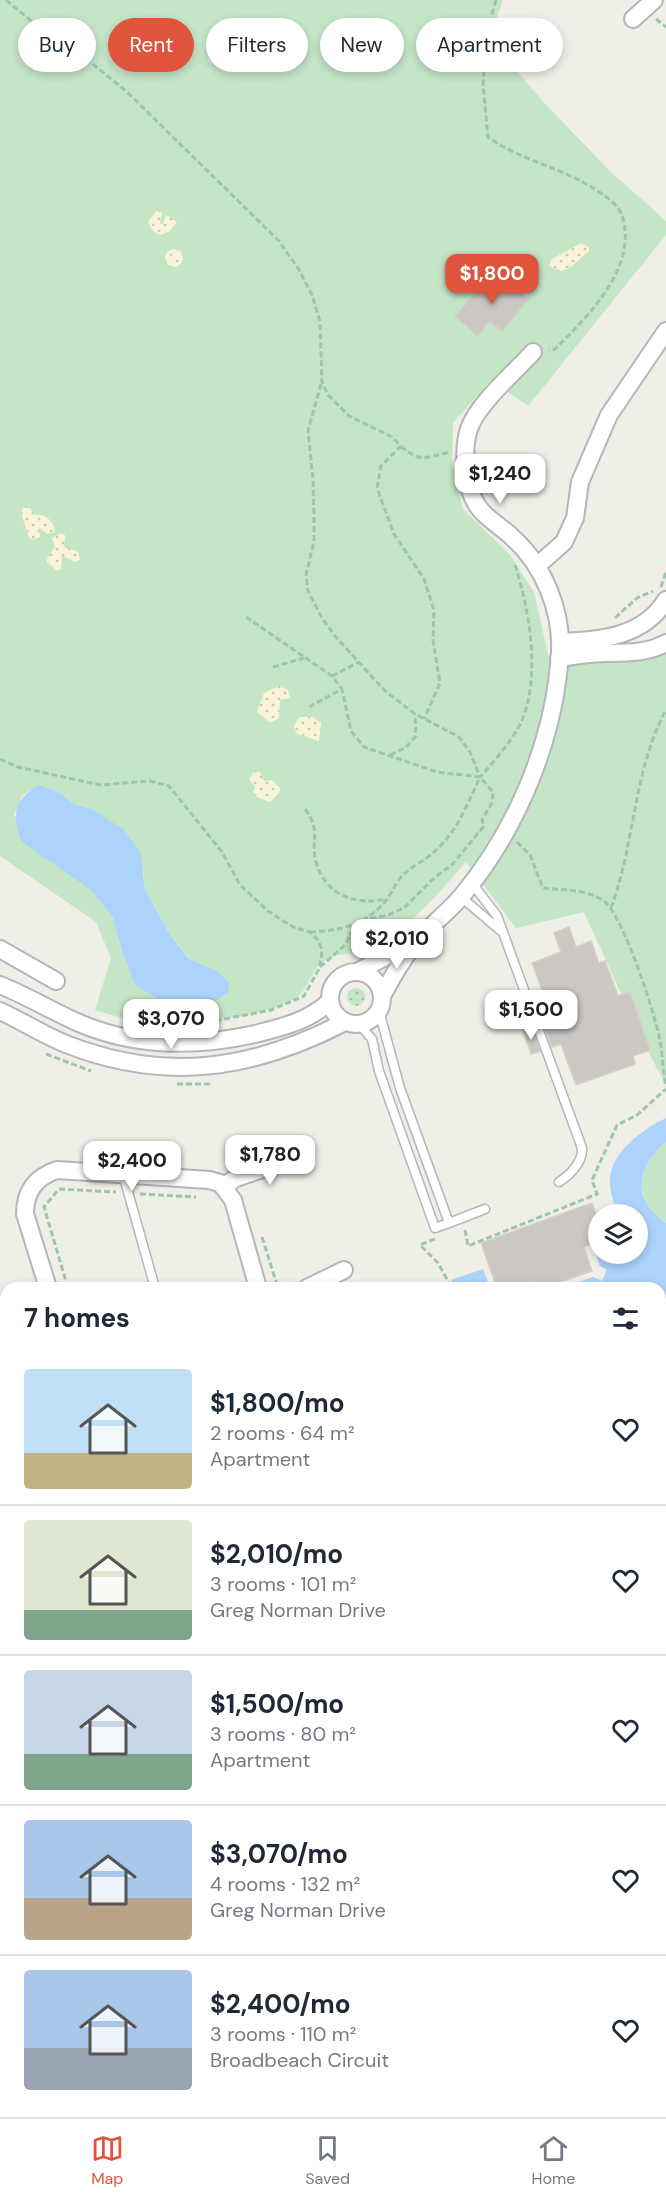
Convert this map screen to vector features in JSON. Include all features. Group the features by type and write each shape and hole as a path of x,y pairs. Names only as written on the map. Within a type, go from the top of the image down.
{"street":[{"path":"633,19 654,0 660,13"},
{"path":"537,566 564,542 575,518 580,482 609,415 666,330"},
{"path":"0,1011 62,1043 94,1054 127,1062 209,1075 374,1017 402,961 420,938 461,897 505,834 528,785 549,720 560,649 556,606 537,566 514,538 477,507 467,473 466,450 469,430 477,414 533,352"},
{"path":"560,649 605,639 643,625 664,608"},
{"path":"560,649 584,654 626,654 652,651 666,643"},
{"path":"0,985 80,1023 132,1039 170,1043 207,1043 286,1026 314,1014 330,1001 334,984 340,977 357,972 420,938"},
{"path":"0,949 56,981"},
{"path":"357,972 377,982 381,1003"},
{"path":"330,1001 338,1017 352,1023"},
{"path":"127,1062 132,1039"},
{"path":"224,1186 236,1178 301,1155"},
{"path":"46,1282 26,1214 25,1201 31,1188 43,1175 57,1170 208,1180 224,1186 233,1200 256,1282"},
{"path":"319,1282 344,1270"}],"lane":[{"path":"472,883 497,916 582,1148 583,1154 573,1171 559,1182"},
{"path":"461,897 501,931"},
{"path":"381,1003 400,1088 449,1223"},
{"path":"352,1023 372,1039 379,1071 435,1228 485,1209"},
{"path":"123,1174 154,1282"}],"path":[{"path":"0,759 18,767 100,785 150,781 170,786 218,847 240,885 282,921 310,932 328,932 388,915 404,908 456,861 484,826 482,820 494,798 491,787 480,777 470,752 459,737 415,714 384,690 322,618 306,584 307,568 314,541 314,480 308,431 322,382 320,322 312,296 298,268 278,240 126,91 89,62 57,42 6,0"},
{"path":"496,0 487,32 483,85 488,137 500,146 576,178 602,193 621,212 625,238 621,266 583,321 555,349 533,352"},
{"path":"660,13 666,27"},
{"path":"322,382 328,395 343,411 363,424 392,437 413,458 419,459 466,450"},
{"path":"401,446 381,466 377,488 394,534 424,579 434,610 433,640 440,683 424,719"},
{"path":"364,920 387,898 402,876 428,857 450,836 465,813 480,777 518,728 531,689 528,602 513,559"},
{"path":"605,639 611,624 622,610 637,598 660,589 666,572"},
{"path":"246,617 332,675 342,689 348,722 355,737 370,750 437,772 480,777"},
{"path":"273,667 306,658"},
{"path":"332,675 359,662"},
{"path":"309,707 342,689"},
{"path":"611,908 620,882 645,768 666,710"},
{"path":"390,755 405,748 416,736 415,714"},
{"path":"305,809 315,825 316,862 330,887 348,898 366,902 387,898"},
{"path":"464,1228 468,1246 597,1194 592,1180 617,1125 637,1115 666,1088 658,1029 630,949 611,908 596,897 583,892 543,888 530,855 505,834 482,820"},
{"path":"156,1024 204,1023 233,1019 289,1004 304,996 320,967 345,945 356,924"},
{"path":"310,932 318,940 322,950 320,967"},
{"path":"204,1023 207,1043"},
{"path":"442,1237 420,1245 438,1263 448,1282"}],"green space":[{"path":"0,0 503,0 497,18 416,18 416,72 518,72 545,104 612,173 666,221 666,235 528,406 491,380 453,423 452,463 463,509 510,555 534,592 549,659 580,662 657,656 666,647 666,1085 644,1044 584,912 516,928 466,862 433,899 396,932 367,949 324,961 297,997 282,1005 241,1016 172,1022 135,1020 95,1010 111,958 96,922 0,856","holes":["38,785 58,791 143,869 145,890 170,935 189,958 215,970 121,948 113,918 92,891 62,869 14,815 22,796"]},
{"path":"352,988 360,988 365,993 363,1004 352,1006 347,1001 347,993"},
{"path":"666,1142 666,1223 647,1204 643,1194 644,1173 656,1152"}],"sand":[{"path":"156,211 162,213 160,224 163,224 166,215 177,222 170,231 161,235 153,231 148,222"},
{"path":"581,243 589,247 589,251 571,267 562,271 549,266 552,259"},
{"path":"174,249 180,252 183,258 180,264 174,267 168,264 165,258 168,252"},
{"path":"23,508 30,508 35,515 42,515 49,519 55,532 47,534 39,527 40,537 32,540 29,538 21,513"},
{"path":"61,533 65,535 64,547 78,552 80,559 75,562 62,555 61,569 57,571 46,561 55,547 52,538"},
{"path":"279,686 288,690 290,698 280,700 279,718 270,723 257,712 264,693"},
{"path":"299,717 313,717 321,723 319,741 297,734 294,726"},
{"path":"254,771 260,772 264,781 272,780 280,788 279,793 270,802 257,797 253,792 255,787 249,779"}],"water":[{"path":"38,785 58,791 73,804 93,810 123,829 140,851 145,890 170,935 188,958 215,970 229,982 228,993 205,1007 165,1003 135,985 113,918 92,891 21,841 17,809 23,797"},
{"path":"666,1118 666,1142 648,1162 644,1173 643,1194 647,1204 615,1204 610,1183 611,1172 615,1162 629,1144 647,1129"},
{"path":"648,1205 666,1223 666,1282 579,1282 593,1277 602,1281 607,1270 599,1264 648,1264"},
{"path":"483,1269 488,1282 452,1282 451,1280"}],"building":[{"path":"495,270 529,299 502,331 490,321 477,336 455,316"},
{"path":"569,927 576,947 591,941 599,963 605,961 618,996 630,992 650,1050 633,1056 635,1064 576,1085 561,1044 552,1047 543,1023 553,1019 532,963 561,952 554,933"},
{"path":"531,1027 540,1051 531,1054 523,1030"},
{"path":"588,1204 588,1246 584,1247 592,1271 560,1282 536,1282 535,1280 495,1282 481,1243"}]}
